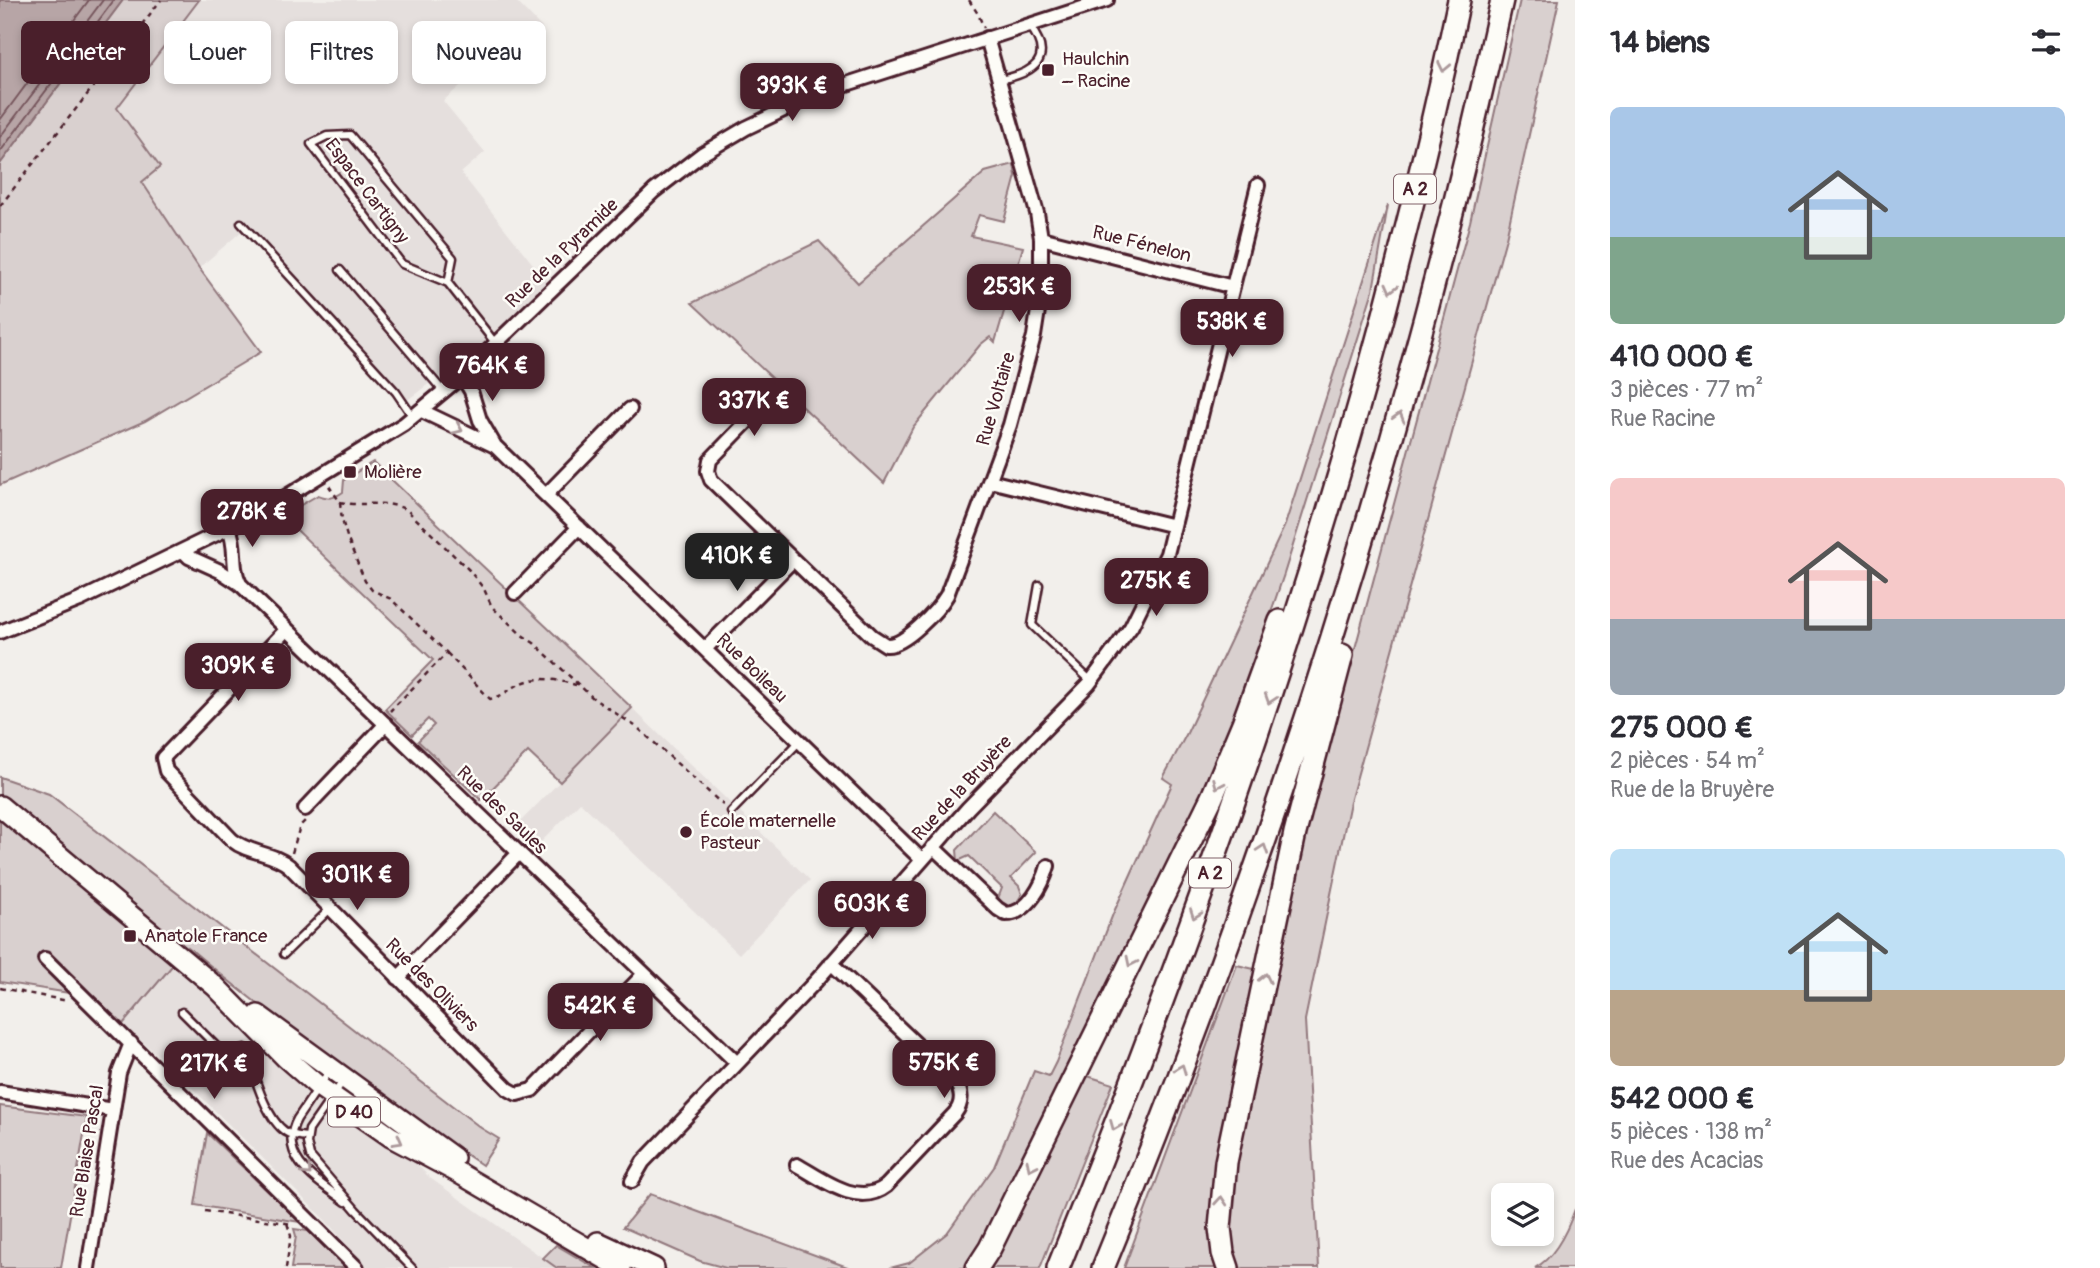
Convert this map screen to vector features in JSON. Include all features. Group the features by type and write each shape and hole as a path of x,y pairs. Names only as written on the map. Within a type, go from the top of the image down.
{"highway":[{"name":"A 2","path":"1058,1268 1217,855 1277,678 1340,470 1408,220 1459,0"},
{"name":"A 2","path":"1103,1268 1260,859 1330,649 1380,483 1439,266 1502,0"},
{"path":"977,1268 996,1237 1212,797 1250,705 1304,554 1340,470"},
{"path":"1228,1268 1221,1241 1220,1221 1226,1162 1295,833 1359,592 1380,483"},
{"path":"1109,1268 1121,1224"}],"main road":[{"name":"D 40","path":"0,806 216,987 286,1058 325,1091 391,1137 455,1171 621,1268"},
{"name":"D 40","path":"216,987 439,1148 502,1190 579,1233 654,1268"}],"street":[{"name":"Rue de la Pyramide","path":"0,632 80,600 229,528 321,475 418,414 496,344 654,191 702,154 757,122 806,98 1107,0"},
{"name":"Rue Voltaire","path":"793,560 872,636 891,646 906,639 944,600 960,562 1018,398 1037,322 1041,277 1041,238 1035,203 987,38"},
{"name":"Rue de la Bruyère","path":"632,1181 643,1162 831,963 921,859 1091,681 1118,647 1139,614 1167,554 1258,185"},
{"name":"Rue Fénelon","path":"1041,238 1233,287"},
{"name":"Rue Boileau","path":"462,376 468,385 480,420 495,446 921,859"},
{"path":"705,649 793,560 715,484 708,471 710,460 775,393"},
{"path":"546,495 630,409"},
{"name":"Rue Boileau","path":"418,414 495,446"},
{"path":"990,481 1174,526"},
{"path":"515,593 579,527"},
{"path":"229,528 235,543 234,569 240,584"},
{"name":"Rue des Saules","path":"183,551 189,557 220,570 240,584 737,1063"},
{"name":"Rue des Oliviers","path":"287,629 165,754 162,762 166,771 232,840 243,848 278,858 289,866 508,1089 517,1094 531,1090 644,974"},
{"path":"304,809 384,722"},
{"path":"933,847 1006,915 1018,911 1037,892 1048,866"},
{"path":"398,978 519,853"},
{"path":"45,959 357,1268"},
{"path":"797,1165 848,1192 862,1195 874,1193 895,1177 955,1113 960,1102 956,1081 831,963"},
{"name":"Rue Blaise Pascal","path":"88,1268 121,1064 131,1043"},
{"path":"0,1092 113,1110"}],"lane":[{"path":"1000,80 1027,73 1036,65 1041,45 1029,25"},
{"name":"Espace Cartigny","path":"448,283 453,258 350,135 327,136 310,144 402,264 448,283 496,344"},
{"path":"241,223 418,414"},
{"path":"340,270 444,392"},
{"path":"1039,585 1032,625 1091,681"},
{"path":"731,812 800,741"},
{"path":"284,954 330,909"},
{"path":"182,1012 225,1055 245,1048 272,1116 280,1128 291,1135 307,1137"},
{"path":"337,1074 325,1091 301,1112 291,1135 294,1155 302,1167 356,1210"},
{"path":"337,1074 325,1091 307,1137 308,1149 315,1162 356,1210 412,1268"}],"path":[{"path":"0,206 161,0"},
{"path":"968,0 978,13 987,38"},
{"path":"321,475 340,502 348,540 365,581 372,590 391,599 447,653 489,699 498,698 521,684 543,679 579,685"},
{"path":"340,502 388,503 407,510 469,570 484,589 492,607 615,715 638,728 731,812"},
{"path":"384,722 447,653"},
{"path":"289,866 300,826 310,816 304,809"},
{"path":"0,988 92,1005"},
{"path":"205,1211 318,1227"},
{"path":"286,1268 291,1236 287,1223"}],"shaded area":[{"path":"123,0 199,0 183,21 164,21 164,46 150,65 150,21 107,21"},
{"path":"199,0 515,0 535,21 412,21 412,84 462,84 443,101 485,152 461,173 547,282 494,334 401,405 243,230 199,268 142,182 160,166 117,108 135,84 150,84 150,65 164,46 164,84 271,84 271,21 183,21"},
{"path":"1520,0 1559,0 1506,238 1350,802 1305,1020 1319,1268 1124,1268 1237,965 1275,974 1302,845 1470,222"},
{"path":"60,84 135,84 117,108 160,167 142,182 199,268 261,352 145,421 0,485 0,164"},
{"path":"1014,164 1016,176 1004,221 979,215 971,236 1023,247 995,342 990,337 980,345 913,427 884,483 692,303 819,241 858,283 985,172"},
{"path":"1388,205 1373,290 1284,574 1228,738 1068,1070 1113,1084 1040,1268 890,1268 909,1263 947,1233 994,1167 1034,1071 1049,1076 1056,1062 1113,914 1172,784 1163,778 1285,525"},
{"path":"373,462 632,708 560,782 528,752 481,800 418,741 434,725 428,719 412,735 385,709 433,660 282,516 318,495 331,498 340,494 343,492 344,480"},
{"name":"École maternelle Pasteur","path":"632,708 810,880 739,954 580,802 541,842 520,822"},
{"path":"0,777 49,794 481,1128 499,1139 482,1165 332,1060 188,947 123,1024 94,997 0,982"},
{"path":"993,811 1036,852 1011,878 1022,894 1016,904 1009,908 996,904 1002,888 969,856 958,861 957,850"},
{"path":"173,963 407,1154 430,1178 557,1268 368,1268 325,1220 176,1072 123,1024"},
{"path":"0,1106 87,1117 61,1268 0,1268"},
{"path":"207,1133 300,1222 195,1205"},
{"path":"650,1194 850,1268 726,1268 700,1261 623,1227"},
{"path":"1575,1209 1575,1268 1535,1268 1555,1250"},
{"path":"294,1229 308,1231 346,1268 291,1268 296,1236"},
{"path":"556,1245 595,1268 557,1268 543,1258"}],"water":[{"path":"0,0 123,0 107,21 21,21 21,84 60,84 0,164"}],"place":[{"name":"Haulchin – Racine","path":"1048,70"},
{"name":"Molière","path":"350,472"},
{"name":"École maternelle Pasteur","path":"686,832"},
{"name":"Anatole France","path":"130,936"}]}
